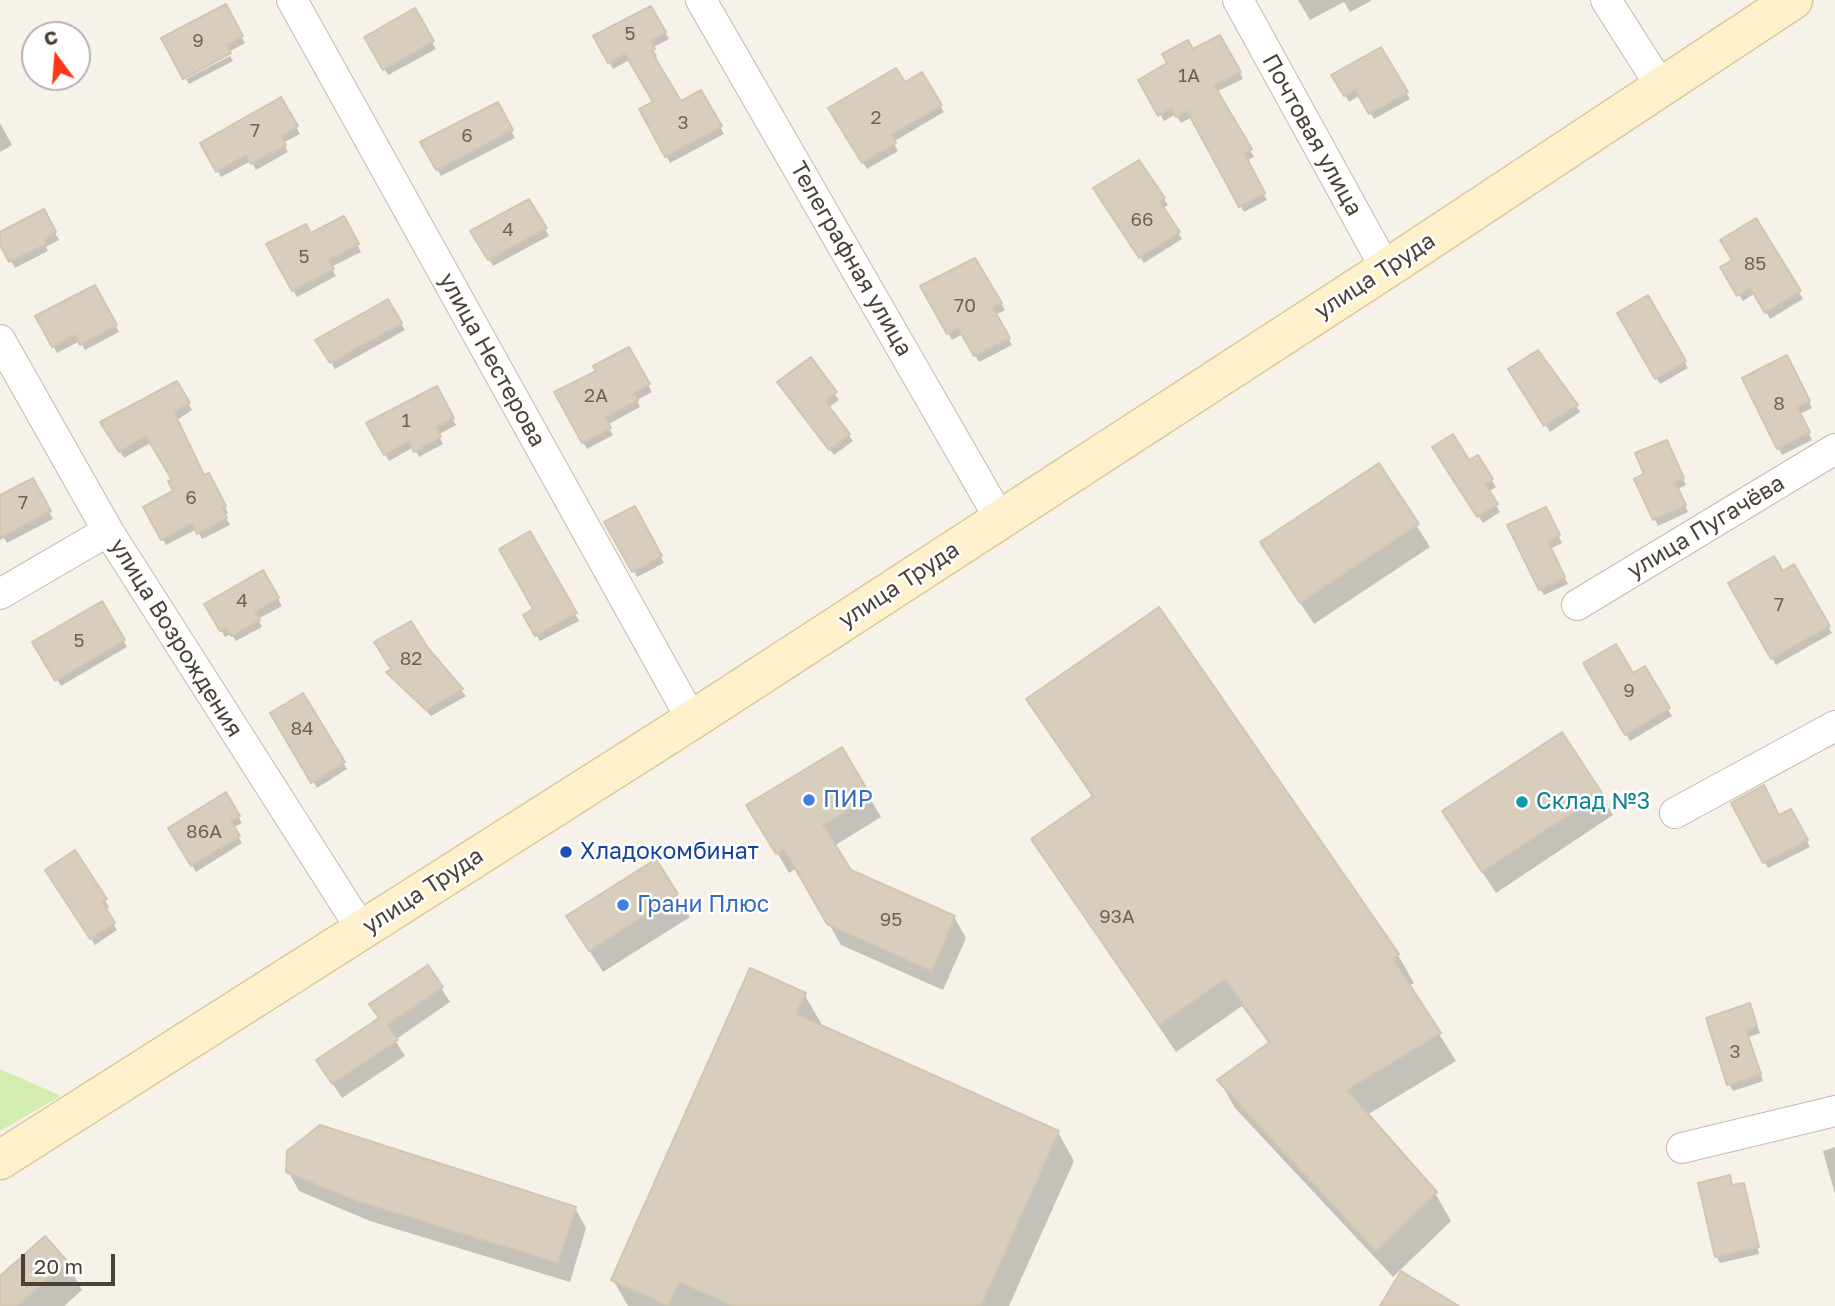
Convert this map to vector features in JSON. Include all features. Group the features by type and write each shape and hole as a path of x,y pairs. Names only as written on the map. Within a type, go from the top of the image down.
{"street":[{"name":"улица Нестерова","path":"292,0 692,720"},
{"name":"Телеграфная улица","path":"701,0 1000,519"},
{"name":"Почтовая улица","path":"1238,0 1386,270"},
{"path":"1605,0 1662,88"},
{"name":"улица Труда","path":"0,1160 692,720 1386,270 1793,0"},
{"name":"улица Возрождения","path":"0,340 108,531 362,930"},
{"name":"улица Пугачёва","path":"1577,605 1835,449"},
{"path":"0,594 108,531"},
{"path":"1675,813 1835,726"},
{"path":"1682,1148 1835,1111"}],"green space":[{"path":"0,1069 61,1096 0,1131"}],"building":[{"path":"226,4 243,36 226,45 231,53 183,79 161,38"},
{"path":"651,6 666,32 650,41 655,49 651,51 681,101 701,90 722,126 665,157 639,109 653,102 625,54 608,63 593,36"},
{"path":"415,8 434,41 383,70 364,37"},
{"path":"1220,35 1241,72 1214,85 1252,149 1244,153 1265,193 1239,207 1187,111 1176,117 1171,108 1158,116 1138,80 1167,63 1162,54 1188,40 1193,49"},
{"path":"1381,47 1408,92 1369,114 1355,90 1344,96 1331,75"},
{"path":"896,68 905,82 922,72 942,105 891,135 896,143 862,163 828,108"},
{"path":"281,97 298,126 281,136 286,145 251,164 246,155 216,172 200,143"},
{"path":"498,102 513,130 436,170 420,142"},
{"path":"1139,160 1165,198 1160,202 1180,232 1139,258 1093,188"},
{"path":"529,199 547,228 488,260 470,231"},
{"path":"44,209 56,232 44,240 46,244 9,262 0,245 0,232"},
{"path":"344,216 359,244 329,260 334,269 292,291 266,244 306,224 311,233"},
{"path":"1756,218 1801,291 1765,313 1750,288 1737,296 1720,267 1732,260 1720,240"},
{"path":"975,258 1002,303 993,308 1010,338 974,356 958,328 947,334 920,286"},
{"path":"95,285 117,325 80,345 75,335 52,347 35,316"},
{"path":"1648,295 1686,361 1655,379 1617,313"},
{"path":"388,299 402,323 330,363 315,340"},
{"path":"629,347 650,384 634,393 638,400 605,417 611,428 582,443 554,392 596,371 593,366"},
{"path":"1538,350 1578,405 1544,426 1508,369"},
{"path":"1787,355 1810,401 1797,407 1810,432 1777,449 1742,378"},
{"path":"811,357 837,392 825,401 850,434 829,450 777,382"},
{"path":"177,381 190,403 174,412 204,475 209,473 226,506 222,508 227,518 197,534 192,523 161,540 143,507 173,491 168,481 172,480 146,436 119,452 100,422"},
{"path":"437,386 454,418 436,427 441,437 414,452 409,441 384,455 366,423"},
{"path":"1453,434 1469,460 1478,455 1493,479 1485,484 1498,504 1477,517 1432,447"},
{"path":"1667,440 1684,478 1675,482 1686,505 1653,520 1634,479 1644,474 1635,453"},
{"path":"1379,463 1419,524 1300,603 1260,542"},
{"path":"33,478 51,511 0,538 0,495"},
{"path":"635,506 662,556 632,572 604,522"},
{"path":"1546,507 1560,535 1548,542 1565,577 1539,590 1507,525"},
{"path":"530,531 577,613 535,636 523,615 533,609 499,549"},
{"path":"1774,556 1783,571 1794,564 1830,626 1771,659 1728,583"},
{"path":"263,570 279,598 255,612 260,620 231,636 226,628 220,631 204,604"},
{"path":"102,601 125,640 55,681 32,642"},
{"path":"1159,607 1399,954 1393,959 1441,1033 1347,1090 1437,1192 1376,1251 1217,1080 1270,1042 1225,979 1159,1025 1031,839 1093,796 1026,699"},
{"path":"411,621 428,648 463,689 426,710 386,672 391,669 374,642"},
{"path":"1616,644 1633,673 1645,666 1670,708 1625,735 1583,663"},
{"path":"303,693 345,762 311,783 270,713"},
{"name":"Склад №3","path":"1562,732 1602,793 1482,872 1442,811"},
{"path":"842,747 871,796 823,825 851,870 955,916 932,971 827,924 784,849 776,854 746,805"},
{"path":"1764,785 1779,815 1791,809 1808,840 1763,863 1731,803"},
{"path":"226,792 240,816 231,821 240,836 191,866 168,828"},
{"path":"75,850 107,899 102,902 115,923 90,939 45,870"},
{"name":"Грани Плюс","path":"656,859 678,894 589,951 566,916"},
{"path":"428,965 443,987 387,1025 398,1040 332,1084 316,1060 379,1018 369,1004"},
{"path":"750,968 806,993 796,1014 1059,1131 981,1306 733,1306 679,1282 668,1306 611,1280"},
{"path":"1750,1003 1757,1026 1746,1030 1761,1074 1727,1085 1706,1018"},
{"path":"320,1125 576,1207 558,1263 357,1201 286,1172 287,1151"},
{"path":"1730,1175 1732,1185 1744,1183 1759,1247 1715,1257 1698,1183"},
{"path":"45,1236 68,1262 17,1306 0,1306 0,1276"},
{"path":"1401,1271 1459,1306 1380,1306"}],"place":[{"name":"ПИР","path":"809,800"},
{"name":"Склад №3","path":"1522,802"},
{"name":"Хладокомбинат","path":"566,852"},
{"name":"Грани Плюс","path":"623,905"}]}
